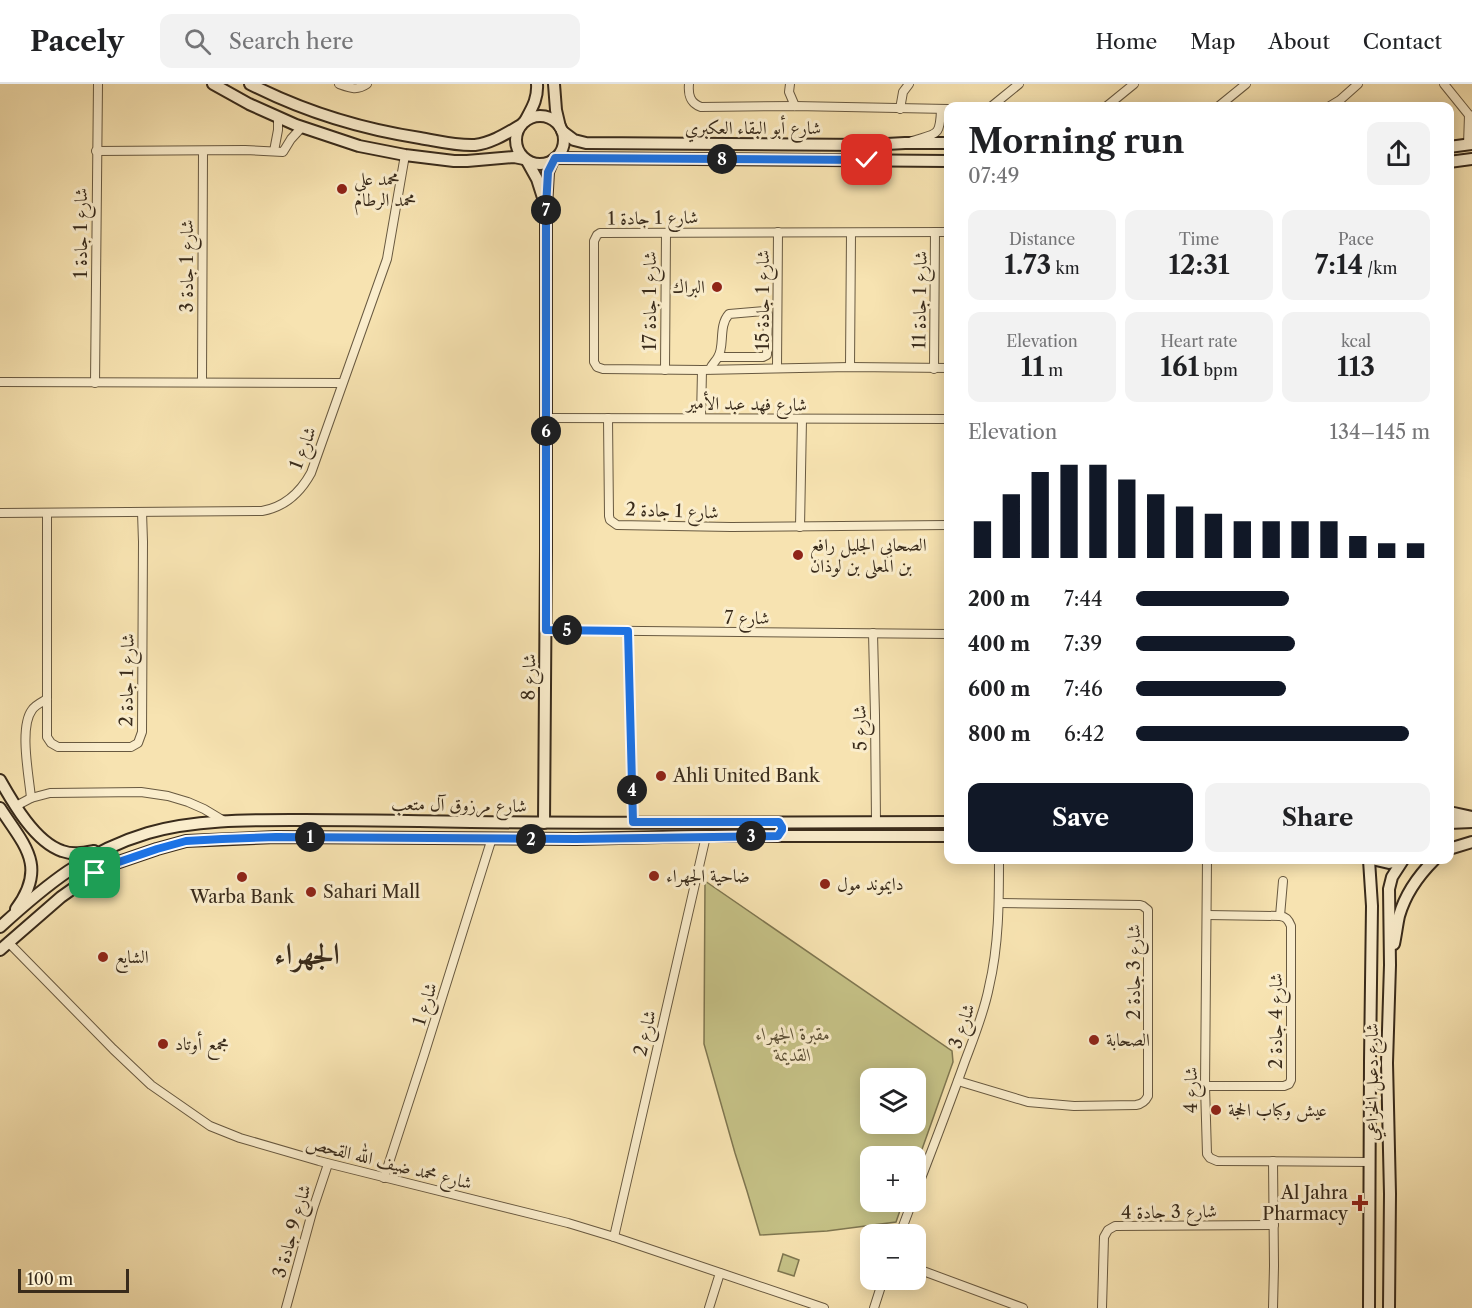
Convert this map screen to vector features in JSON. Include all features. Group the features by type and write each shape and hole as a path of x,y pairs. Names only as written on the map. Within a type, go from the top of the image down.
{"main road":[{"path":"213,84 278,118 359,146 405,155 467,161 514,157 540,164 554,159 563,144 556,110 554,84"},
{"path":"250,84 305,110 368,128 443,142 474,145 490,142 537,116 551,119 561,129"},
{"path":"259,84 280,98"},
{"path":"526,160 517,149 516,134 534,106 537,84"},
{"name":"شارع أبو البقاء العكبري","path":"561,129 574,140 586,143 868,145 944,143"},
{"path":"785,160 783,154 787,150 854,148 868,145"},
{"path":"1454,147 1470,145"},
{"name":"شارع أبو البقاء العكبري","path":"554,159 944,161"},
{"name":"شارع 8","path":"544,823 546,207 548,172 554,159"},
{"path":"1454,161 1472,159"},
{"name":"شارع 8","path":"526,160 537,179 546,207"},
{"path":"0,780 28,822 53,847 73,853 109,847"},
{"path":"0,808 31,857 32,876 18,906 2,925"},
{"path":"1454,813 1472,817"},
{"name":"شارع مرزوق آل متعب","path":"2,925 56,879 109,847 149,833 182,825 302,820 544,823 944,822"},
{"path":"800,836 797,830 802,821"},
{"path":"15,831 26,829 28,822"},
{"path":"778,836 782,830 779,822"},
{"path":"1454,823 1472,822"},
{"name":"شارع مرزوق آل متعب","path":"4,946 61,897 95,873 135,856 186,841 276,837 576,839 706,836 944,836"},
{"path":"1454,842 1472,841"},
{"path":"1454,847 1472,841"},
{"name":"شارع دعبل الخزاعي","path":"1370,864 1372,906 1370,1278 1372,1308"},
{"name":"شارع دعبل الخزاعي","path":"1389,1308 1390,1194 1387,1063 1389,916 1390,883 1400,864"},
{"path":"1390,965 1400,915 1412,888 1431,864"},
{"path":"1371,984 1378,992 1389,987"},
{"path":"1371,1007 1378,1001 1388,1007"}],"street":[{"name":"شارع 1 جادة 1","path":"95,383 98,84"},
{"path":"339,84 357,89 368,84"},
{"path":"689,84 691,100 701,107 795,106 944,110"},
{"path":"790,84 789,92 795,106"},
{"path":"900,109 903,92 909,84"},
{"path":"997,102 1019,84"},
{"path":"1112,102 1134,84"},
{"path":"1225,102 1246,84"},
{"path":"1337,102 1359,84"},
{"path":"1444,84 1470,116 1470,145"},
{"path":"905,143 932,135 939,130 944,114"},
{"path":"274,151 278,118"},
{"path":"96,151 283,152 302,127"},
{"name":"شارع 1 جادة 3","path":"202,382 203,151"},
{"name":"شارع 1","path":"0,513 262,511 288,501 300,490 311,473 387,259 405,155"},
{"name":"شارع 1 جادة 15","path":"777,368 778,232"},
{"name":"شارع 1 جادة 11","path":"934,369 935,232"},
{"name":"شارع 1 جادة 1","path":"944,232 600,233 595,238 594,252 594,362 603,369 944,368"},
{"name":"شارع 1 جادة 17","path":"665,370 666,233"},
{"path":"850,367 851,233"},
{"path":"701,418 706,369 719,357 724,321 729,314 765,311 768,314 767,355 763,357 719,357"},
{"path":"0,382 342,383"},
{"name":"شارع فهد عبد الأمير","path":"546,418 944,419"},
{"name":"شارع 1 جادة 2","path":"608,418 609,516 616,525 800,527 944,525"},
{"path":"800,527 802,419"},
{"name":"شارع 1 جادة 2","path":"47,513 46,733 49,740 58,747 131,747 138,743 142,732 142,512"},
{"name":"شارع 7","path":"546,630 944,634"},
{"path":"628,631 633,822"},
{"name":"شارع 5","path":"873,633 876,822"},
{"path":"31,798 25,730 32,710 47,699"},
{"path":"16,806 31,798 50,793 141,792 188,802 226,822"},
{"name":"شارع 2","path":"614,1237 706,836"},
{"name":"شارع 1","path":"384,1178 492,838"},
{"name":"شارع 3","path":"926,1165 990,987 996,945 999,864"},
{"name":"شارع 4","path":"1207,864 1205,1086 1207,1154 1217,1161 1370,1162"},
{"name":"شارع 4 جادة 2","path":"1205,1086 1284,1086 1291,1082 1290,926 1286,917 1280,916 1283,881"},
{"name":"شارع 3 جادة 2","path":"958,1081 1028,1102 1062,1106 1136,1105 1141,1104 1148,1096 1149,914 1146,908 1140,905 999,903"},
{"path":"1207,915 1280,916"},
{"name":"شارع محمد ضيف الله القحص","path":"4,946 151,1085 210,1126 240,1138 328,1164 568,1223 824,1308"},
{"path":"1273,1161 1273,1308"},
{"name":"شارع 9 جادة 3","path":"286,1308 313,1209 328,1164"},
{"name":"شارع 3 جادة 4","path":"1102,1308 1104,1237 1108,1230 1115,1226 1274,1225"},
{"path":"926,1272 1023,1308"},
{"path":"709,1308 720,1273"},
{"path":"874,1308 880,1290"}],"green space":[{"name":"مقبرة الجهراء القديمة","path":"705,881 952,1051 953,1062 923,1146 860,1146 860,1212 900,1212 896,1222 860,1224 860,1227 827,1231 760,1235 704,1044"},
{"path":"783,1254 799,1260 794,1276 778,1271"}],"place":[{"name":"محمد علي محمد الرطام","path":"342,189"},
{"name":"البراك","path":"717,287"},
{"name":"الصحابي الجليل رافع بن المعلى بن لوذان","path":"798,555"},
{"name":"Ahli United Bank","path":"661,776"},
{"name":"ضاحية الجهراء","path":"654,876"},
{"name":"Warba Bank","path":"242,877"},
{"name":"دايموند مول","path":"825,884"},
{"name":"Sahari Mall","path":"311,892"},
{"name":"الشايع","path":"103,957"},
{"name":"الصحابة","path":"1094,1040"},
{"name":"مجمع أوتاد","path":"163,1044"},
{"name":"عيش وكباب الحجة","path":"1216,1110"},
{"name":"Al Jahra Pharmacy","path":"1360,1203"}],"district":[{"name":"الجهراء","path":"307,953"}],"route":[{"path":"95,873 113,864 186,841 222,839 276,837 576,839 778,836 782,830 779,822 633,822 628,631 546,630 546,207 548,172 555,158 867,160"}]}
